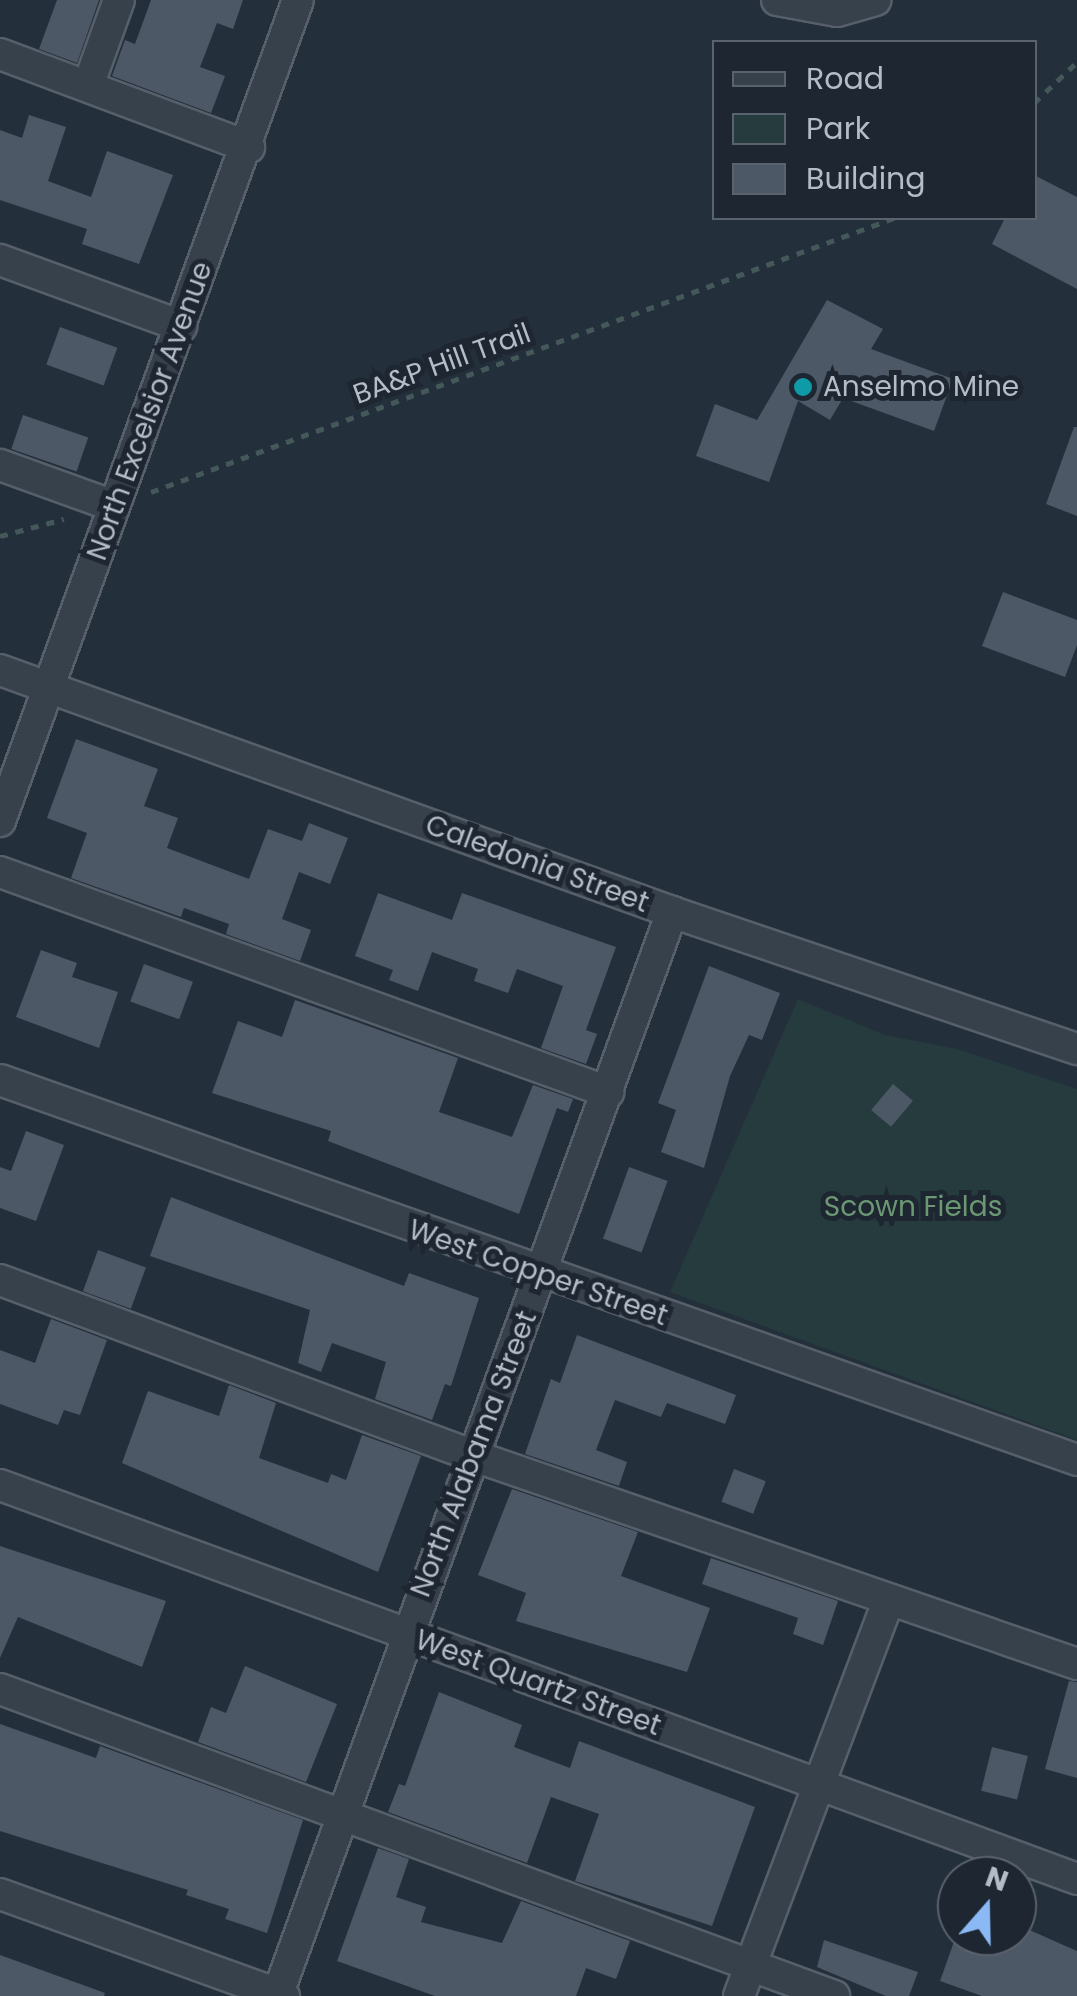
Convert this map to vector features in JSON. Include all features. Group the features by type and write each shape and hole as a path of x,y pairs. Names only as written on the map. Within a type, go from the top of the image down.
{"street":[{"path":"88,86 119,0"},
{"name":"North Excelsior Avenue","path":"0,821 249,147 298,0"},
{"path":"778,0 837,11 875,0"},
{"path":"0,54 249,147"},
{"path":"0,260 181,326"},
{"path":"0,465 114,506"},
{"name":"Caledonia Street","path":"0,670 672,912 1077,1049"},
{"path":"0,872 608,1092"},
{"name":"North Alabama Street","path":"279,1995 406,1635 542,1275 672,912"},
{"name":"West Copper Street","path":"0,1080 542,1275 1077,1460"},
{"path":"0,1280 474,1456 1077,1664"},
{"name":"West Quartz Street","path":"0,1485 1077,1879"},
{"path":"740,1996 889,1599"},
{"path":"0,1689 834,1996"},
{"path":"0,1894 279,1995"}],"path":[{"path":"1037,100 1077,62"},
{"name":"BA&P Hill Trail","path":"0,536 114,506 889,220"}],"green space":[{"name":"Scown Fields","path":"798,999 885,1035 957,1049 1077,1089 1077,1440 670,1292"}],"building":[{"path":"57,0 99,0 77,63 39,49"},
{"path":"151,0 243,0 233,29 217,23 200,67 225,76 211,113 112,76 125,40 135,44"},
{"path":"29,115 66,127 48,181 91,197 107,151 173,175 139,264 82,244 87,229 0,200 0,130 22,138"},
{"path":"1037,177 1077,197 1077,289 992,244 1004,220 1037,220"},
{"path":"827,300 883,329 871,349 953,379 934,431 843,398 830,420 798,401 769,482 696,456 715,404 757,420"},
{"path":"60,327 117,348 104,385 46,365"},
{"path":"23,415 88,437 77,472 11,449"},
{"path":"1077,427 1077,516 1046,504"},
{"path":"1003,592 1077,620 1077,645 1065,677 982,646"},
{"path":"76,739 158,769 144,806 178,818 167,848 249,879 268,829 302,841 309,823 348,838 330,884 299,872 282,919 311,930 300,961 226,934 229,924 184,908 181,917 71,878 87,833 47,818"},
{"path":"378,893 452,920 462,893 616,947 586,1030 597,1034 586,1064 541,1048 563,986 517,969 508,993 474,981 478,969 432,952 418,991 389,980 393,970 355,956"},
{"path":"41,950 77,963 72,977 118,992 99,1048 16,1017"},
{"path":"144,964 193,982 179,1019 130,1002"},
{"path":"709,966 780,993 762,1040 749,1035 730,1076 704,1168 661,1152 676,1110 658,1103"},
{"path":"295,1000 458,1058 439,1112 512,1137 533,1085 573,1099 568,1112 557,1108 519,1214 328,1141 331,1131 212,1093 238,1021 282,1037"},
{"path":"893,1084 913,1101 891,1127 871,1110"},
{"path":"26,1131 64,1145 36,1221 0,1208 0,1167 11,1171"},
{"path":"629,1167 668,1181 642,1252 603,1238"},
{"path":"171,1197 404,1286 409,1273 479,1298 451,1386 445,1384 432,1420 375,1399 386,1362 332,1343 321,1372 298,1363 310,1310 150,1256"},
{"path":"98,1250 146,1267 131,1309 83,1291"},
{"path":"51,1319 107,1340 80,1415 64,1410 58,1425 0,1404 0,1350 35,1363"},
{"path":"577,1335 736,1395 725,1424 667,1403 661,1417 615,1400 596,1450 627,1462 619,1486 525,1454 551,1379 560,1383"},
{"path":"229,1385 276,1403 259,1458 328,1483 331,1474 346,1480 362,1435 421,1456 378,1572 122,1463 148,1391 219,1416"},
{"path":"734,1469 766,1481 753,1514 721,1502"},
{"path":"512,1489 638,1532 621,1576 710,1608 687,1672 516,1621 526,1593 478,1575"},
{"path":"0,1546 166,1601 142,1667 18,1617 0,1658"},
{"path":"711,1558 838,1601 823,1645 793,1634 798,1618 702,1584"},
{"path":"245,1666 337,1704 306,1782 198,1742 211,1707 226,1713"},
{"path":"1069,1681 1077,1682 1077,1778 1045,1769"},
{"path":"439,1692 522,1725 514,1747 570,1768 579,1741 755,1807 712,1926 575,1881 599,1814 551,1797 527,1863 388,1812 399,1784 405,1786"},
{"path":"0,1724 96,1758 100,1746 303,1820 267,1933 225,1919 229,1909 186,1895 188,1890 0,1831"},
{"path":"992,1747 1028,1756 1017,1800 981,1791"},
{"path":"378,1848 409,1859 396,1897 426,1907 421,1922 502,1943 521,1901 630,1941 616,1979 586,1968 576,1996 435,1996 337,1961"},
{"path":"1037,1933 1077,1951 1077,1996 982,1996 940,1981 949,1956 1037,1956"},
{"path":"824,1940 918,1972 909,1996 886,1996 817,1967"},
{"path":"0,1955 105,1993 104,1996 0,1996"}],"place":[{"name":"Anselmo Mine","path":"803,387"}]}
